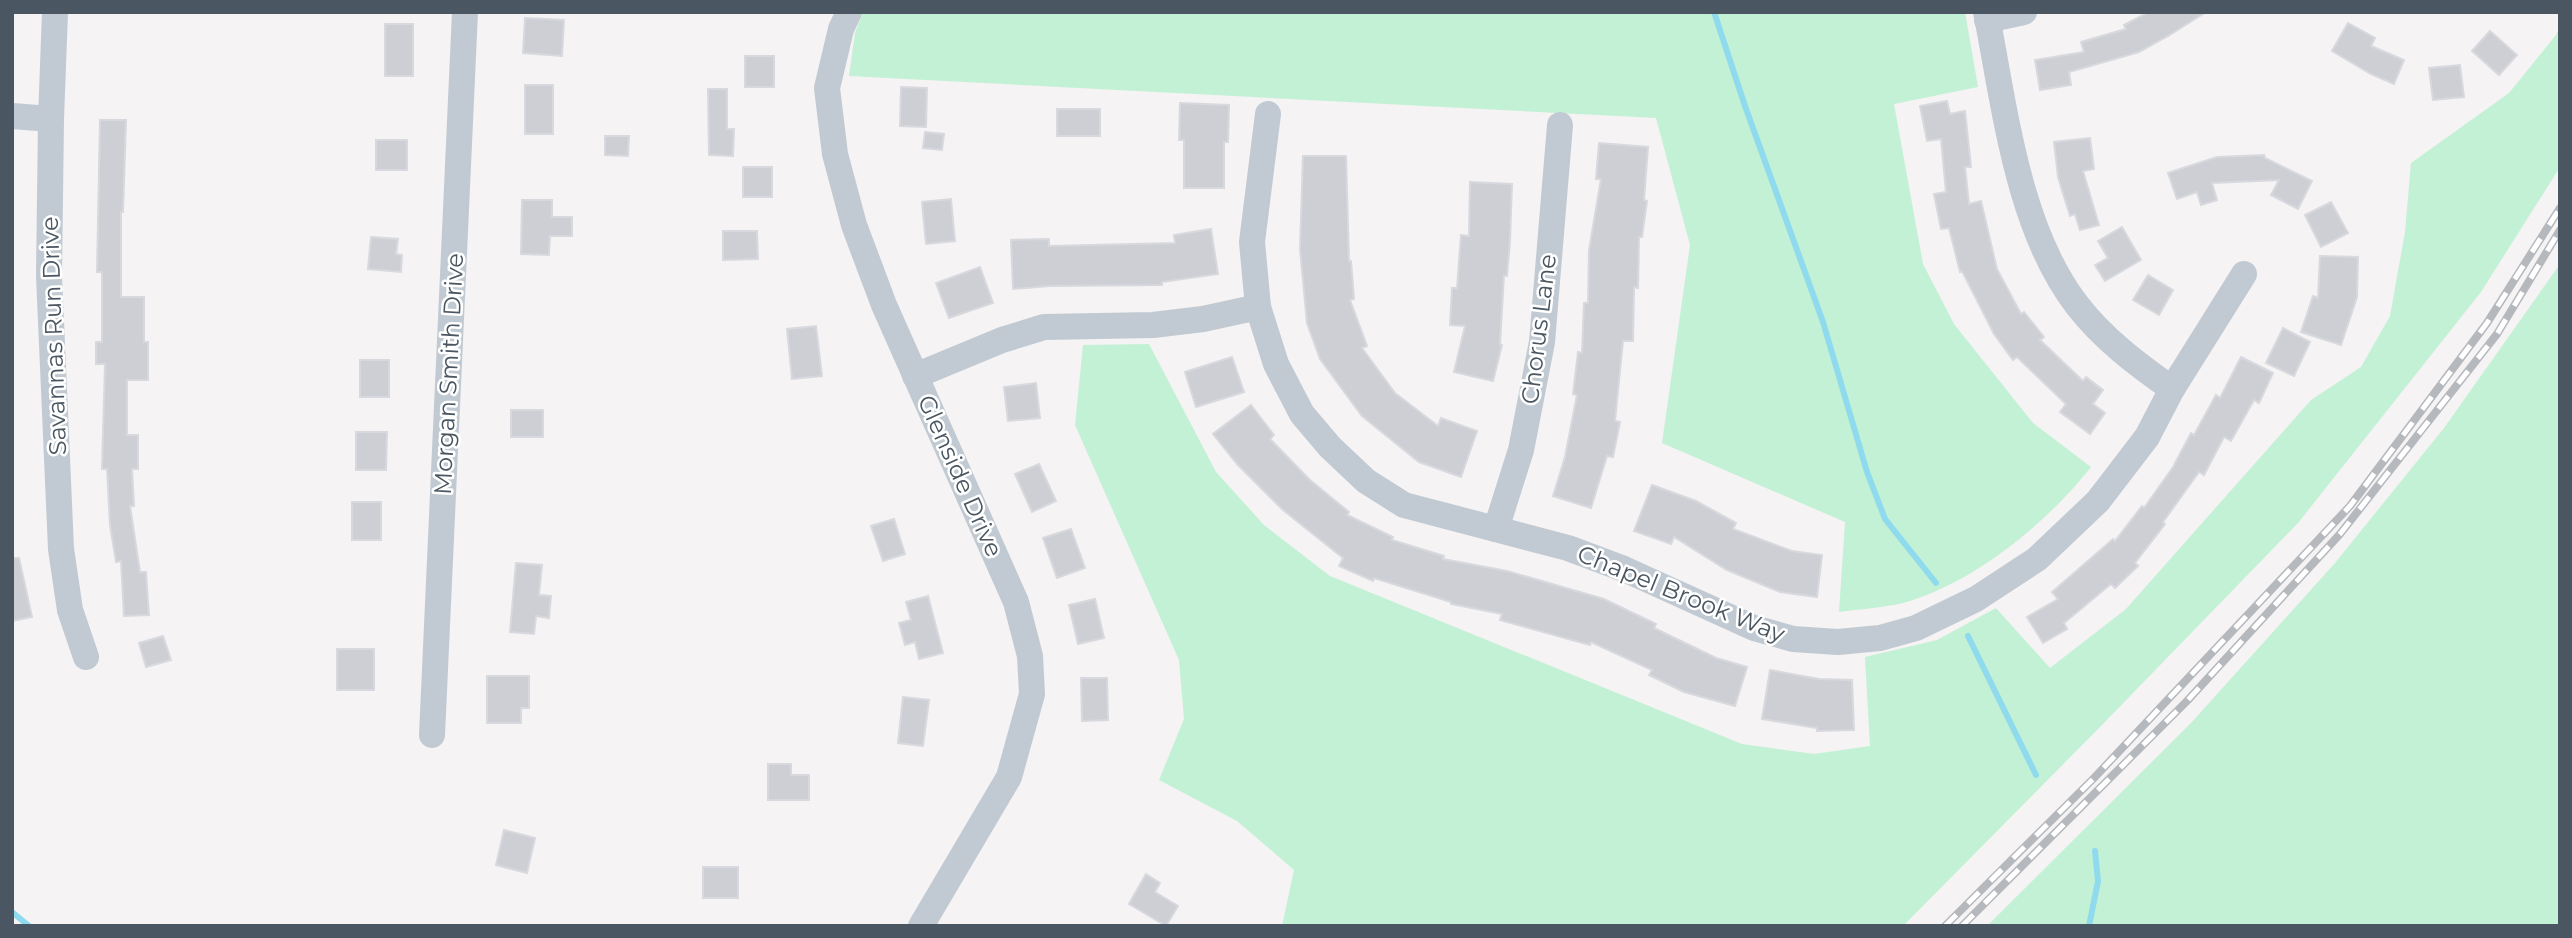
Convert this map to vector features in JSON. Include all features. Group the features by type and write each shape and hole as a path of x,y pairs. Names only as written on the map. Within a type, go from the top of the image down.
{"street":[{"name":"Savannas Run Drive","path":"55,12 49,276 61,550 70,610 86,657"},
{"name":"Morgan Smith Drive","path":"432,735 465,12"},
{"name":"Glenside Drive","path":"849,12 841,29 827,88 835,154 854,225 884,305 1016,602 1030,656 1032,694 1009,777 921,926"},
{"path":"2024,12 1987,16 2021,182 2032,221 2055,272 2076,304 2102,334 2172,389"},
{"name":"Chapel Brook Way","path":"1268,114 1252,242 1258,307 1281,374 1302,414 1329,447 1366,481 1404,505 1568,548 1624,569 1754,628 1793,639 1838,642 1880,638 1916,628 1976,599 2037,559 2098,501 2147,437 2172,389 2244,274"},
{"path":"12,116 51,119"},
{"name":"Chorus Lane","path":"1496,529 1521,450 1542,342 1560,125"},
{"path":"915,376 1002,340 1044,327 1153,325 1203,319 1258,307"}],"green space":[{"path":"863,12 1965,12 1978,87 1894,104 1923,264 1954,324 2033,423 2091,467 2030,530 2007,549 1956,581 1903,603 1839,612 1845,522 1662,443 1690,245 1656,118 849,76 855,33"},
{"path":"2560,26 2560,167 2481,292 2298,523 1903,926 1282,926 1294,870 1237,821 1159,780 1184,719 1179,660 1075,425 1083,345 1149,344 1216,472 1264,525 1330,576 1742,744 1814,754 1870,746 1865,657 1937,640 1996,608 2050,668 2126,609 2311,400 2361,367 2390,316 2405,232 2411,163 2509,93 2556,35"},
{"path":"2560,264 2560,926 1987,926 2191,723 2335,563 2444,428"}],"building":[{"path":"2149,12 2206,12 2139,52 2069,72 2071,85 2040,90 2035,60 2084,52 2081,42 2126,29 2124,25"},
{"path":"525,18 564,20 562,56 523,53"},
{"path":"2348,23 2375,38 2371,46 2404,60 2394,84 2332,51"},
{"path":"385,24 413,24 413,76 385,76"},
{"path":"2490,31 2517,55 2499,75 2472,51"},
{"path":"745,56 774,56 774,87 745,87"},
{"path":"2460,65 2464,97 2433,100 2429,68"},
{"path":"525,85 553,85 553,134 525,134"},
{"path":"901,87 927,88 926,127 900,126"},
{"path":"708,89 727,89 727,129 734,129 733,156 709,155"},
{"path":"1947,101 1950,114 1965,111 1971,167 1965,167 1969,204 1981,201 1997,269 2021,314 2024,312 2044,337 2040,340 2083,381 2086,377 2103,390 2093,404 2105,413 2090,434 2060,412 2066,404 2017,357 2013,360 1994,334 1962,271 1960,272 1949,228 1941,229 1934,194 1946,192 1941,139 1927,141 1920,106"},
{"path":"1180,103 1229,105 1228,142 1224,142 1224,188 1184,188 1184,140 1179,140"},
{"path":"1057,109 1100,109 1100,136 1057,136"},
{"path":"100,120 126,120 121,212 121,297 144,297 144,342 148,342 148,380 127,380 127,435 138,435 138,469 132,469 134,506 130,506 140,572 146,572 149,615 124,616 121,561 116,562 110,525 107,469 102,469 105,364 96,364 96,342 102,342 102,272 97,272"},
{"path":"925,132 944,134 942,150 923,148"},
{"path":"605,136 629,136 628,156 605,155"},
{"path":"2090,138 2094,169 2083,171 2099,225 2080,230 2075,214 2070,216 2058,177 2054,142"},
{"path":"376,140 407,140 407,170 376,170"},
{"path":"1599,143 1648,147 1644,200 1647,201 1642,237 1639,237 1638,288 1634,287 1633,341 1623,341 1615,421 1620,422 1613,457 1607,456 1591,508 1553,496 1565,457 1577,395 1573,394 1578,352 1582,353 1584,303 1588,303 1589,250 1601,179 1596,179"},
{"path":"2264,155 2265,158 2312,181 2298,209 2271,195 2279,180 2212,183 2217,200 2201,205 2197,192 2177,199 2168,173 2217,157"},
{"path":"1303,156 1346,156 1349,261 1354,299 1350,300 1367,346 1362,348 1395,393 1438,426 1441,418 1477,431 1461,477 1419,462 1362,416 1320,359 1307,323 1300,249"},
{"path":"743,167 772,167 772,197 743,197"},
{"path":"1470,182 1512,184 1507,276 1504,275 1502,345 1493,381 1454,372 1465,326 1450,325 1452,288 1457,288 1461,235 1469,236"},
{"path":"951,199 955,241 926,244 922,202"},
{"path":"522,200 552,200 552,217 572,217 572,236 550,236 549,255 521,254"},
{"path":"2331,202 2348,233 2321,247 2305,215"},
{"path":"2122,227 2141,260 2105,281 2095,265 2108,258 2098,241"},
{"path":"1211,229 1218,274 1162,282 1162,285 1013,289 1011,240 1049,239 1049,246 1175,243 1174,235"},
{"path":"723,231 757,231 758,259 723,260"},
{"path":"371,237 398,239 396,254 402,255 401,272 368,269"},
{"path":"2320,256 2358,257 2357,297 2341,345 2301,332 2313,296 2318,298"},
{"path":"980,267 993,303 949,318 936,283"},
{"path":"2148,275 2173,290 2159,315 2133,300"},
{"path":"816,326 822,376 792,379 787,329"},
{"path":"2283,328 2310,342 2294,376 2266,363"},
{"path":"1232,357 1244,392 1196,407 1185,372"},
{"path":"2241,357 2273,373 2259,403 2254,400 2231,441 2224,437 2204,475 2199,472 2163,522 2165,524 2135,563 2138,566 2115,588 2111,584 2064,623 2067,629 2043,643 2027,617 2058,599 2052,592 2113,539 2115,541 2142,506 2144,508 2173,467 2191,433 2194,435 2216,395 2220,398"},
{"path":"360,360 389,360 389,397 360,397"},
{"path":"1036,383 1040,418 1008,421 1004,387"},
{"path":"1251,405 1274,435 1270,439 1310,480 1349,512 1347,515 1393,537 1392,540 1444,556 1443,559 1507,571 1604,599 1656,624 1654,628 1716,658 1747,667 1735,706 1684,692 1649,675 1652,670 1591,642 1590,645 1500,620 1502,614 1451,604 1374,578 1373,581 1339,566 1343,558 1283,510 1237,464 1213,434"},
{"path":"511,410 543,410 543,437 511,437"},
{"path":"356,432 387,432 386,470 356,470"},
{"path":"1039,464 1056,501 1032,512 1015,474"},
{"path":"1652,485 1696,501 1736,523 1733,529 1792,551 1822,555 1817,597 1780,592 1727,570 1674,537 1671,544 1634,531"},
{"path":"352,502 381,502 381,540 352,540"},
{"path":"894,519 905,554 883,561 871,526"},
{"path":"1071,529 1085,568 1057,578 1043,538"},
{"path":"12,558 19,558 32,617 12,621"},
{"path":"516,563 542,565 539,595 551,596 549,618 536,616 534,634 510,632"},
{"path":"928,596 943,653 919,659 915,642 905,645 899,623 911,620 906,602"},
{"path":"1095,599 1104,638 1078,644 1069,605"},
{"path":"163,636 171,660 146,667 139,643"},
{"path":"337,649 374,649 374,690 337,690"},
{"path":"1770,670 1819,679 1852,680 1854,730 1817,731 1817,728 1762,719"},
{"path":"487,676 529,676 529,708 521,708 521,723 487,723"},
{"path":"1081,678 1107,678 1108,720 1082,721"},
{"path":"903,697 929,700 923,746 898,743"},
{"path":"768,764 791,764 791,775 809,775 809,800 768,800"},
{"path":"504,830 535,838 527,873 496,865"},
{"path":"703,867 738,867 738,898 703,898"},
{"path":"1146,874 1160,883 1155,892 1178,906 1166,926 1129,904"}],"waterway":[{"path":"1714,12 1823,322 1867,472 1885,519 1936,583"},
{"path":"1968,636 2036,775"},
{"path":"2089,926 2098,881 2095,851"},
{"path":"12,912 29,926"}],"railway":[{"path":"1945,926 2094,778 2350,506 2487,323 2560,208"},
{"path":"1962,926 2187,701 2340,534 2497,334 2560,230"}]}
